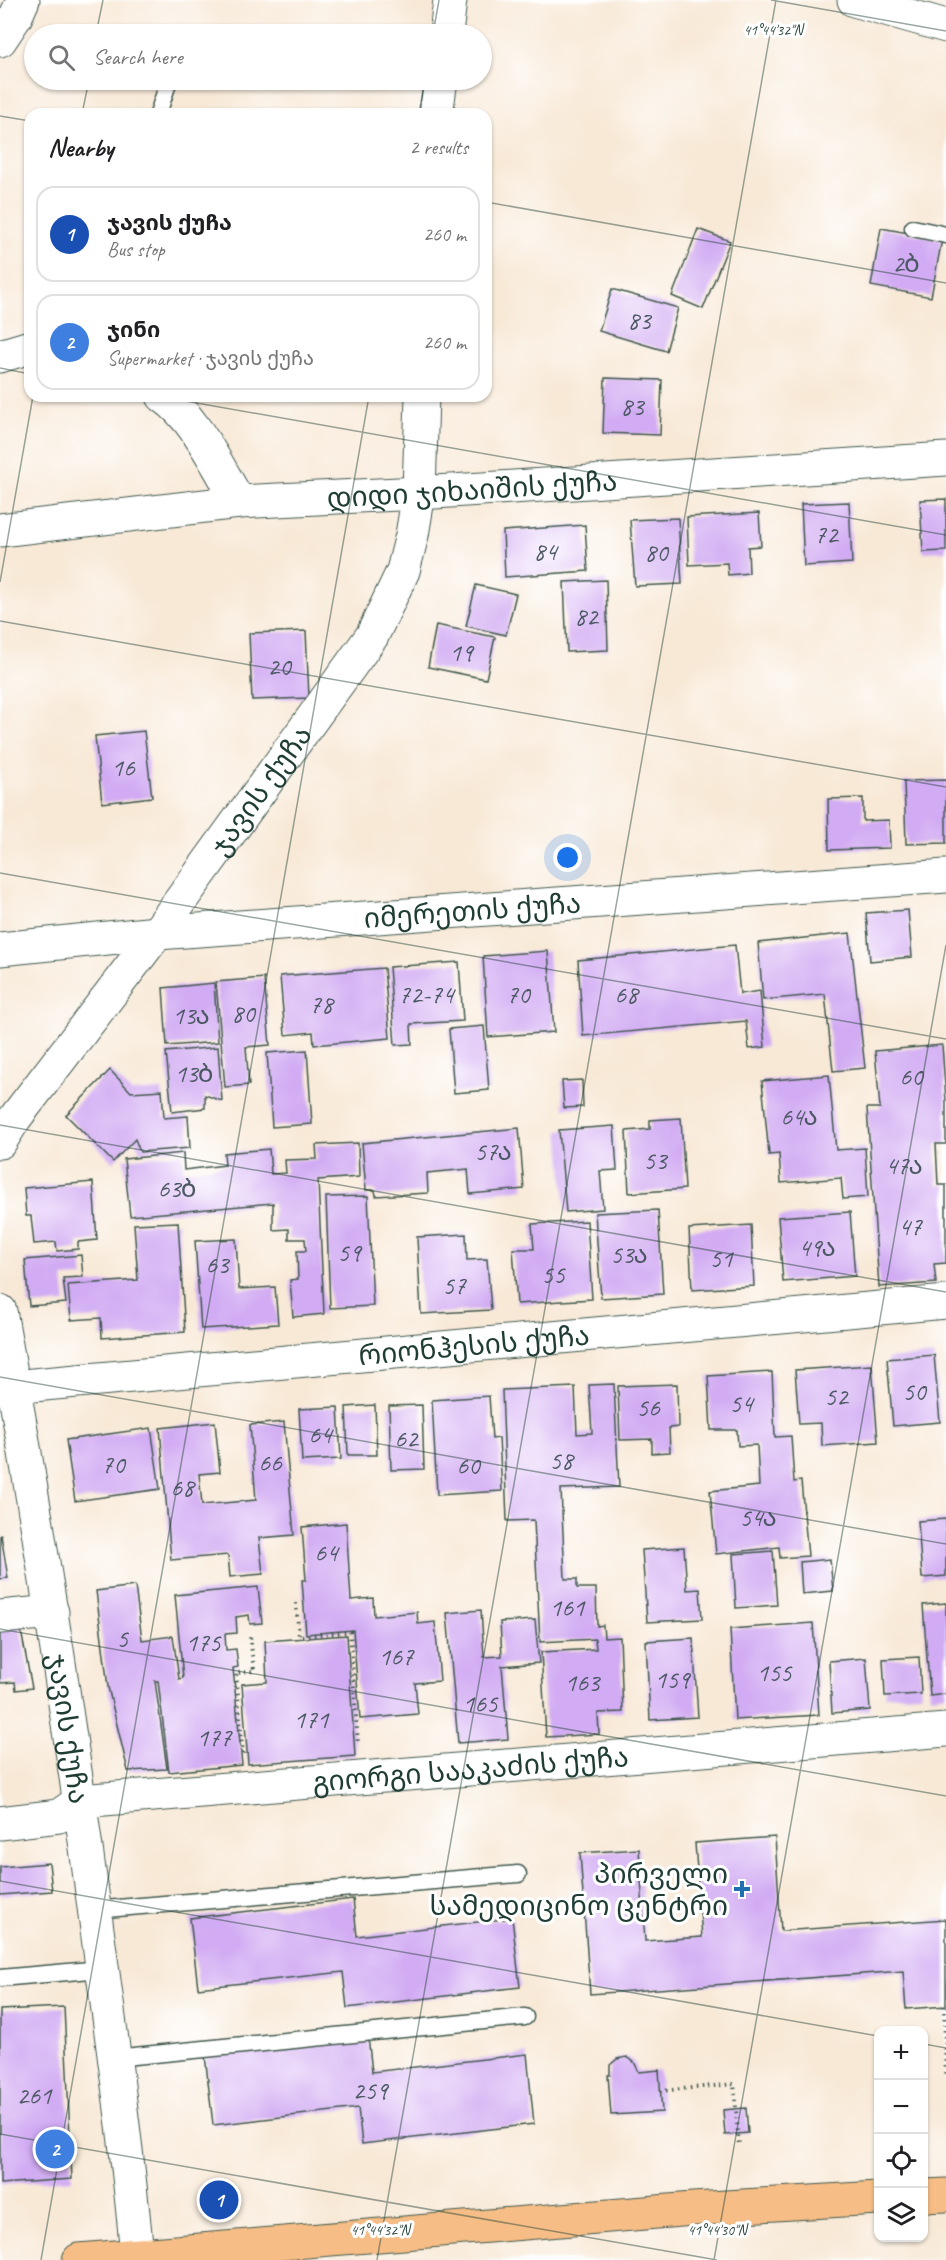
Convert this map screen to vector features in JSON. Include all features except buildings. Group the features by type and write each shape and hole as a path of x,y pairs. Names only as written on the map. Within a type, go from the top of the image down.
{"main road":[{"path":"928,2196 946,2194"},
{"path":"79,2260 693,2209 874,2198"}],"street":[{"path":"0,40 16,16 23,0"},
{"path":"447,24 450,0"},
{"path":"854,0 946,26"},
{"path":"437,108 440,90"},
{"path":"0,356 24,349"},
{"path":"172,402 192,425 239,502"},
{"name":"ჯავის ქუჩა","path":"0,1142 15,1118 157,933 372,636 403,571 419,493 422,402"},
{"name":"დიდი ჯიხაიშის ქუჩა","path":"0,530 239,502 419,493 946,459"},
{"name":"იმერეთის ქუჩა","path":"0,949 157,933 946,876"},
{"name":"რიონჰესის ქუჩა","path":"7,1388 946,1302"},
{"name":"ჯავის ქუჩა","path":"0,1311 7,1388 52,1612 80,1801 131,2188 137,2255"},
{"path":"0,1617 52,1612"},
{"name":"გიორგი სააკაძის ქუჩა","path":"0,1823 59,1816 80,1801 946,1730"}],"lane":[{"path":"160,108 166,90"},
{"path":"914,228 946,235"},
{"path":"94,1910 519,1874"},
{"path":"0,1978 102,1969"},
{"path":"114,2058 525,2017"}],"path":[{"path":"296,1603 298,1636 350,1632 360,1778"},
{"path":"246,1787 236,1673 254,1671 250,1635"},
{"path":"944,2006 946,2078"},
{"path":"660,2091 734,2084 739,2146"}],"place":[{"name":"პირველი სამედიცინო ცენტრი","path":"742,1889"},
{"name":"ჯინი","path":"55,2149"},
{"name":"ჯავის ქუჩა","path":"219,2200"}]}
